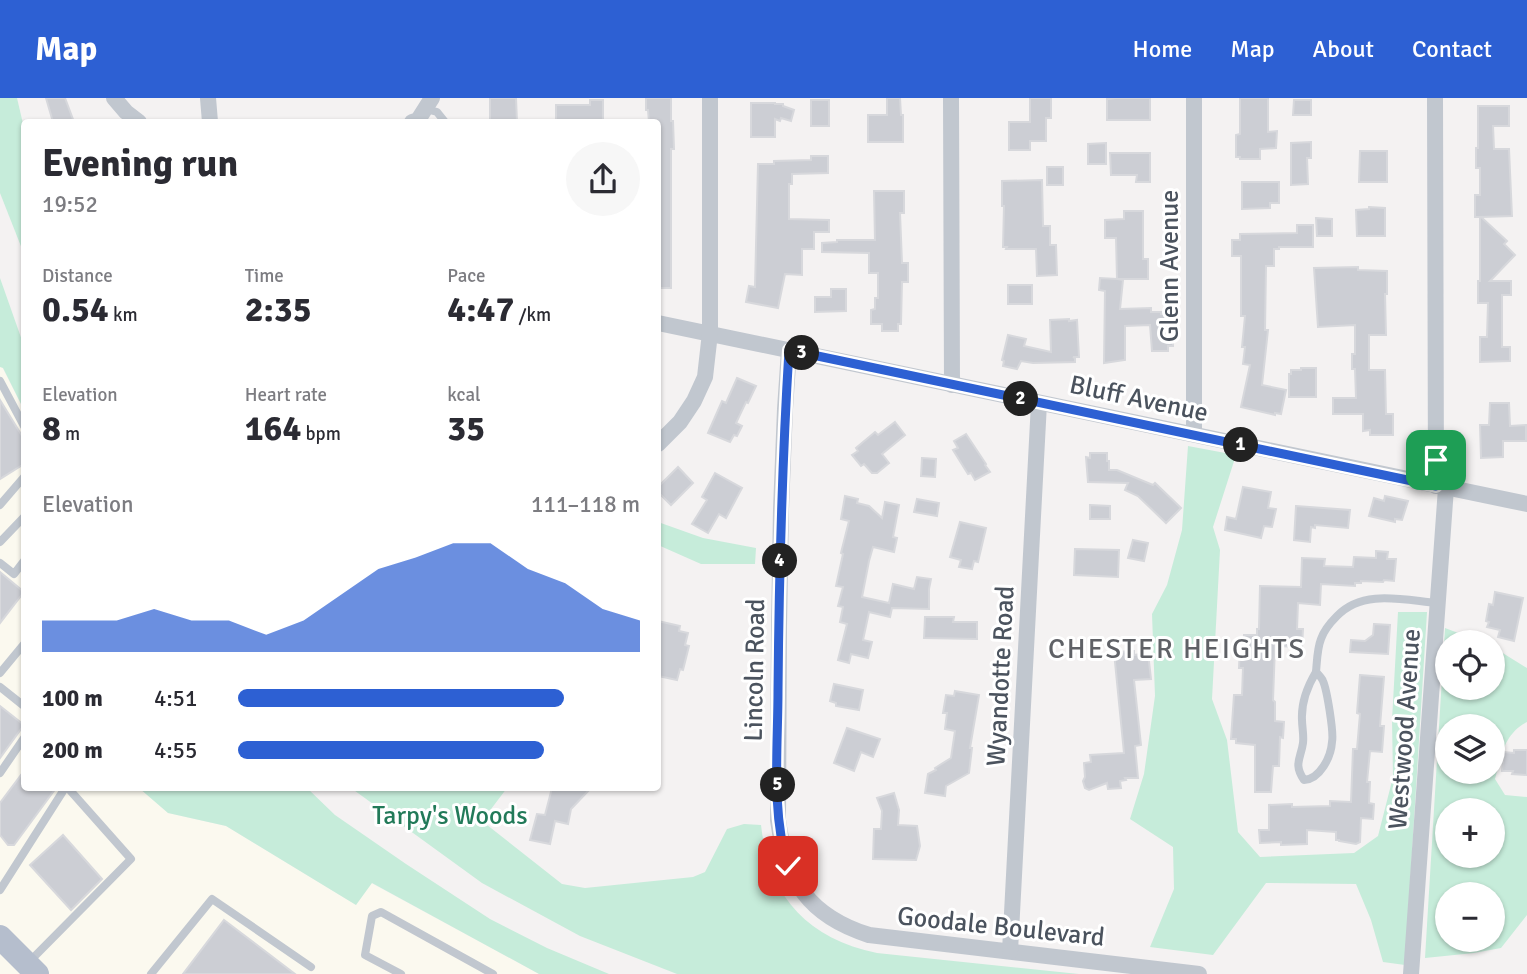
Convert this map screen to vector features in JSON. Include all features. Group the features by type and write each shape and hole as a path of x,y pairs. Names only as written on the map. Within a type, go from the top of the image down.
{"main road":[{"path":"0,937 32,969"}],"street":[{"path":"114,98 135,119"},
{"path":"208,98 210,119"},
{"path":"661,441 680,422 705,377 710,333 710,98"},
{"path":"951,98 952,385"},
{"name":"Glenn Avenue","path":"1194,98 1194,434"},
{"name":"Westwood Avenue","path":"1411,974 1437,603 1441,487 1436,98"},
{"path":"419,119 429,103"},
{"name":"Bluff Avenue","path":"661,324 1527,504"},
{"name":"Lincoln Road","path":"789,350 781,537 778,820 788,866 808,899"},
{"name":"Wyandotte Road","path":"1010,951 1039,403"},
{"name":"Goodale Boulevard","path":"808,899 839,923 869,935 1199,974"}],"lane":[{"path":"429,103 443,119"},
{"path":"0,381 21,420"},
{"path":"0,505 21,480"},
{"path":"0,542 21,520"},
{"path":"0,563 14,573 21,565"},
{"path":"1316,672 1323,680 1332,728 1332,743 1319,772 1311,779 1304,780 1299,773 1298,763 1303,743 1302,707 1316,672 1320,641 1329,624 1344,609 1362,600 1382,598 1437,603"},
{"path":"0,673 21,648"},
{"path":"0,687 21,704"},
{"path":"0,773 21,742"},
{"path":"0,890 65,791"},
{"path":"32,969 131,859 70,791"},
{"path":"151,974 212,899 311,967"},
{"path":"401,974 365,955 372,916 381,912 493,974"}],"shaded area":[{"path":"2,367 21,404 21,791 142,791 168,813 226,826 356,905 371,883 539,974 0,974"}],"green space":[{"path":"0,98 17,98 22,119 21,246 0,193"},
{"path":"0,278 21,338 21,404 3,368 0,367"},
{"path":"1188,446 1236,455 1213,527 1220,550 1212,699 1227,740 1238,832 1260,857 1354,853 1378,836 1393,777 1392,720 1398,612 1427,612 1405,965 1383,962 1371,920 1356,884 1266,883 1213,955 1150,947 1174,889 1173,847 1130,819 1144,774 1155,696 1152,614 1167,585 1182,530"},
{"path":"661,523 703,538 756,548 755,564 701,564 661,546"},
{"path":"1505,654 1527,668 1527,722 1508,739 1505,746 1505,714 1440,714 1441,700 1505,700"},
{"path":"1436,784 1498,784 1505,795 1527,797 1527,915 1505,943 1505,882 1435,882 1435,952 1479,952 1425,958"},
{"path":"142,791 310,791 335,815 490,919 547,948 609,974 539,974 372,883 356,905 226,826 168,813"},
{"name":"Tarpy's Woods","path":"355,791 505,791 482,821 562,884 585,888 693,877 705,872 727,829 744,824 761,825 765,850 782,893 811,925 830,937 877,953 1079,974 677,974 580,936 482,883"}],"building":[{"path":"46,98 65,98 73,119 52,119"},
{"path":"490,98 516,98 517,119 490,119"},
{"path":"646,98 671,98 674,149 671,149 671,288 661,288 661,119 649,119"},
{"path":"887,98 900,98 903,142 868,142 868,115 887,115"},
{"path":"1030,98 1051,98 1051,118 1046,118 1046,141 1030,141 1030,150 1009,150 1009,122 1030,122"},
{"path":"1150,98 1150,120 1107,120 1107,99"},
{"path":"1240,98 1268,98 1268,132 1277,131 1276,148 1260,149 1260,159 1236,157 1236,135 1240,134"},
{"path":"590,100 603,100 603,119 556,119 556,105 590,105"},
{"path":"811,100 829,100 829,126 811,126"},
{"path":"1294,100 1311,100 1311,115 1293,115"},
{"path":"751,103 783,104 794,110 791,121 775,119 775,137 751,137"},
{"path":"1478,106 1509,106 1509,126 1493,126 1494,149 1509,149 1512,216 1481,217 1507,241 1504,244 1515,255 1490,281 1511,281 1511,295 1502,295 1502,347 1510,347 1510,361 1480,362 1480,337 1487,337 1488,303 1478,303 1480,217 1475,217 1475,195 1480,195 1480,168 1476,168"},
{"path":"1311,142 1311,158 1307,158 1308,184 1291,185 1291,143"},
{"path":"1106,143 1106,164 1088,164 1088,144"},
{"path":"1360,151 1387,151 1387,182 1359,182"},
{"path":"1110,153 1150,153 1150,182 1136,182 1137,175 1111,175"},
{"path":"811,156 828,156 828,173 792,174 792,184 789,184 789,219 829,220 829,232 814,232 814,249 802,249 802,275 785,274 778,308 746,302 749,286 755,287 758,164 811,160"},
{"path":"1047,167 1063,167 1063,185 1047,185"},
{"path":"1042,180 1043,226 1050,226 1050,245 1056,245 1057,275 1037,276 1036,249 1003,247 1002,181"},
{"path":"1242,182 1279,182 1279,203 1270,203 1270,208 1242,209"},
{"path":"874,191 904,191 904,213 900,213 902,263 908,263 908,282 902,282 901,324 898,324 898,331 882,331 882,324 871,324 871,310 875,309 875,298 878,298 878,273 869,273 869,253 822,252 822,243 837,240 875,240"},
{"path":"1385,208 1385,236 1357,236 1356,210"},
{"path":"1124,211 1143,211 1143,259 1148,259 1148,279 1118,279 1123,280 1120,309 1151,308 1151,312 1172,314 1173,346 1168,346 1168,351 1152,351 1150,325 1125,326 1125,360 1104,363 1105,291 1099,290 1100,278 1117,279 1116,238 1105,238 1105,220 1124,219"},
{"path":"1316,218 1332,219 1332,236 1317,236"},
{"path":"1297,225 1313,225 1313,247 1274,249 1274,266 1266,266 1265,330 1268,330 1262,385 1286,390 1281,414 1275,415 1241,407 1250,365 1243,364 1245,316 1241,316 1241,256 1232,256 1232,240 1240,240 1240,234 1297,233"},
{"path":"1358,267 1358,270 1387,271 1386,335 1369,335 1369,370 1385,370 1386,414 1393,414 1393,435 1370,435 1370,430 1363,431 1363,414 1333,414 1333,398 1356,398 1355,369 1352,369 1355,325 1318,327 1314,268"},
{"path":"1008,285 1032,285 1032,304 1008,304"},
{"path":"831,289 846,289 846,311 815,312 815,297 831,297"},
{"path":"1050,320 1077,320 1079,357 1073,357 1075,362 1021,361 1017,369 1003,366 1008,335 1026,339 1024,346 1051,352"},
{"path":"1316,368 1316,397 1289,397 1289,374 1291,370"},
{"path":"737,378 756,386 736,423 742,426 730,442 708,433 722,401 726,403"},
{"path":"0,400 21,434 21,466 0,479"},
{"path":"1490,403 1509,403 1510,426 1526,425 1526,441 1503,441 1503,457 1481,458 1480,425 1489,425"},
{"path":"895,422 905,435 882,454 889,463 877,473 872,473 864,464 861,466 852,455 858,451 856,448 875,432 878,435"},
{"path":"966,434 990,472 975,480 953,450 958,448 954,441"},
{"path":"1090,453 1107,453 1109,470 1117,470 1153,485 1155,483 1181,508 1166,523 1138,496 1125,490 1128,483 1088,482 1086,457 1090,458"},
{"path":"922,458 936,459 935,477 921,476"},
{"path":"678,467 693,483 671,505 661,495 661,484"},
{"path":"715,473 742,488 726,518 719,514 708,533 692,524 707,500 702,497"},
{"path":"1243,487 1271,492 1268,508 1276,509 1272,527 1264,526 1261,538 1225,530 1227,517 1236,519"},
{"path":"845,496 858,499 857,503 869,506 882,518 885,502 899,505 893,537 897,538 894,552 873,547 862,597 889,603 893,584 914,589 917,577 931,579 929,609 892,608 890,617 869,612 863,640 872,642 868,658 851,654 849,663 838,660 847,624 840,622 843,607 838,606 843,587 836,586 849,521 841,519"},
{"path":"1385,496 1408,501 1402,520 1395,519 1395,522 1369,516 1374,498 1384,501"},
{"path":"917,499 939,503 937,516 914,512"},
{"path":"1090,505 1110,506 1110,519 1090,519"},
{"path":"1296,506 1350,510 1348,528 1315,525 1315,528 1311,527 1310,542 1294,540"},
{"path":"960,522 986,528 978,562 974,561 972,569 959,567 961,560 950,557"},
{"path":"1133,540 1148,543 1144,561 1128,558"},
{"path":"1075,549 1119,550 1118,577 1074,575"},
{"path":"1376,551 1388,552 1387,559 1396,559 1394,581 1361,581 1355,583 1355,586 1321,584 1320,605 1298,603 1297,629 1303,629 1302,647 1275,646 1273,700 1275,721 1284,722 1283,738 1280,737 1279,766 1273,766 1271,792 1255,792 1255,745 1236,743 1236,739 1231,739 1234,695 1242,695 1240,645 1243,646 1244,635 1257,635 1260,586 1301,587 1302,558 1325,559 1324,566 1353,567 1354,557 1376,558"},
{"path":"0,572 21,590 21,596 0,623"},
{"path":"1495,592 1523,598 1514,641 1505,639 1505,630 1487,627 1489,604 1493,605"},
{"path":"925,617 954,617 953,622 977,622 977,639 924,638"},
{"path":"661,622 680,626 679,631 688,633 685,645 689,646 683,670 680,669 677,680 661,677"},
{"path":"1374,624 1390,625 1388,654 1350,652 1351,640 1365,641 1373,635"},
{"path":"1134,651 1134,655 1148,653 1151,679 1134,680 1141,745 1135,746 1138,778 1125,778 1126,780 1120,781 1121,788 1108,789 1107,783 1089,790 1085,788 1083,781 1084,763 1091,762 1090,755 1124,753 1114,652"},
{"path":"1360,675 1384,677 1380,726 1384,726 1382,752 1370,751 1367,782 1370,782 1369,803 1374,804 1373,819 1361,818 1360,842 1356,844 1336,840 1336,832 1307,830 1307,844 1260,843 1259,830 1269,830 1269,805 1330,806 1330,801 1351,802 1353,749 1357,749 1360,714 1357,713"},
{"path":"834,684 863,690 859,710 836,706 836,703 830,701"},
{"path":"955,691 979,695 970,748 969,773 946,786 945,796 925,793 928,774 951,758 955,731 945,729 947,713 943,713 946,695 954,696"},
{"path":"0,706 21,723 21,729 0,758"},
{"path":"847,728 880,739 873,757 861,752 854,771 834,763"},
{"path":"1514,750 1527,750 1527,775 1505,771 1505,752 1514,753"},
{"path":"21,775 21,791 54,791 14,845 8,845 0,835 0,803"},
{"path":"551,791 588,791 571,809 568,824 555,821 550,844 530,840 537,814 545,815"},
{"path":"894,793 899,810 898,825 917,826 920,846 916,860 873,859 874,829 881,829 882,811 877,798"},
{"path":"63,835 102,879 71,910 30,865"},
{"path":"224,920 295,974 183,974"}],"district":[{"name":"CHESTER HEIGHTS","path":"1177,648"}],"route":[{"path":"788,866 778,820 778,748 781,509 789,350 1436,486 1436,460"}]}
